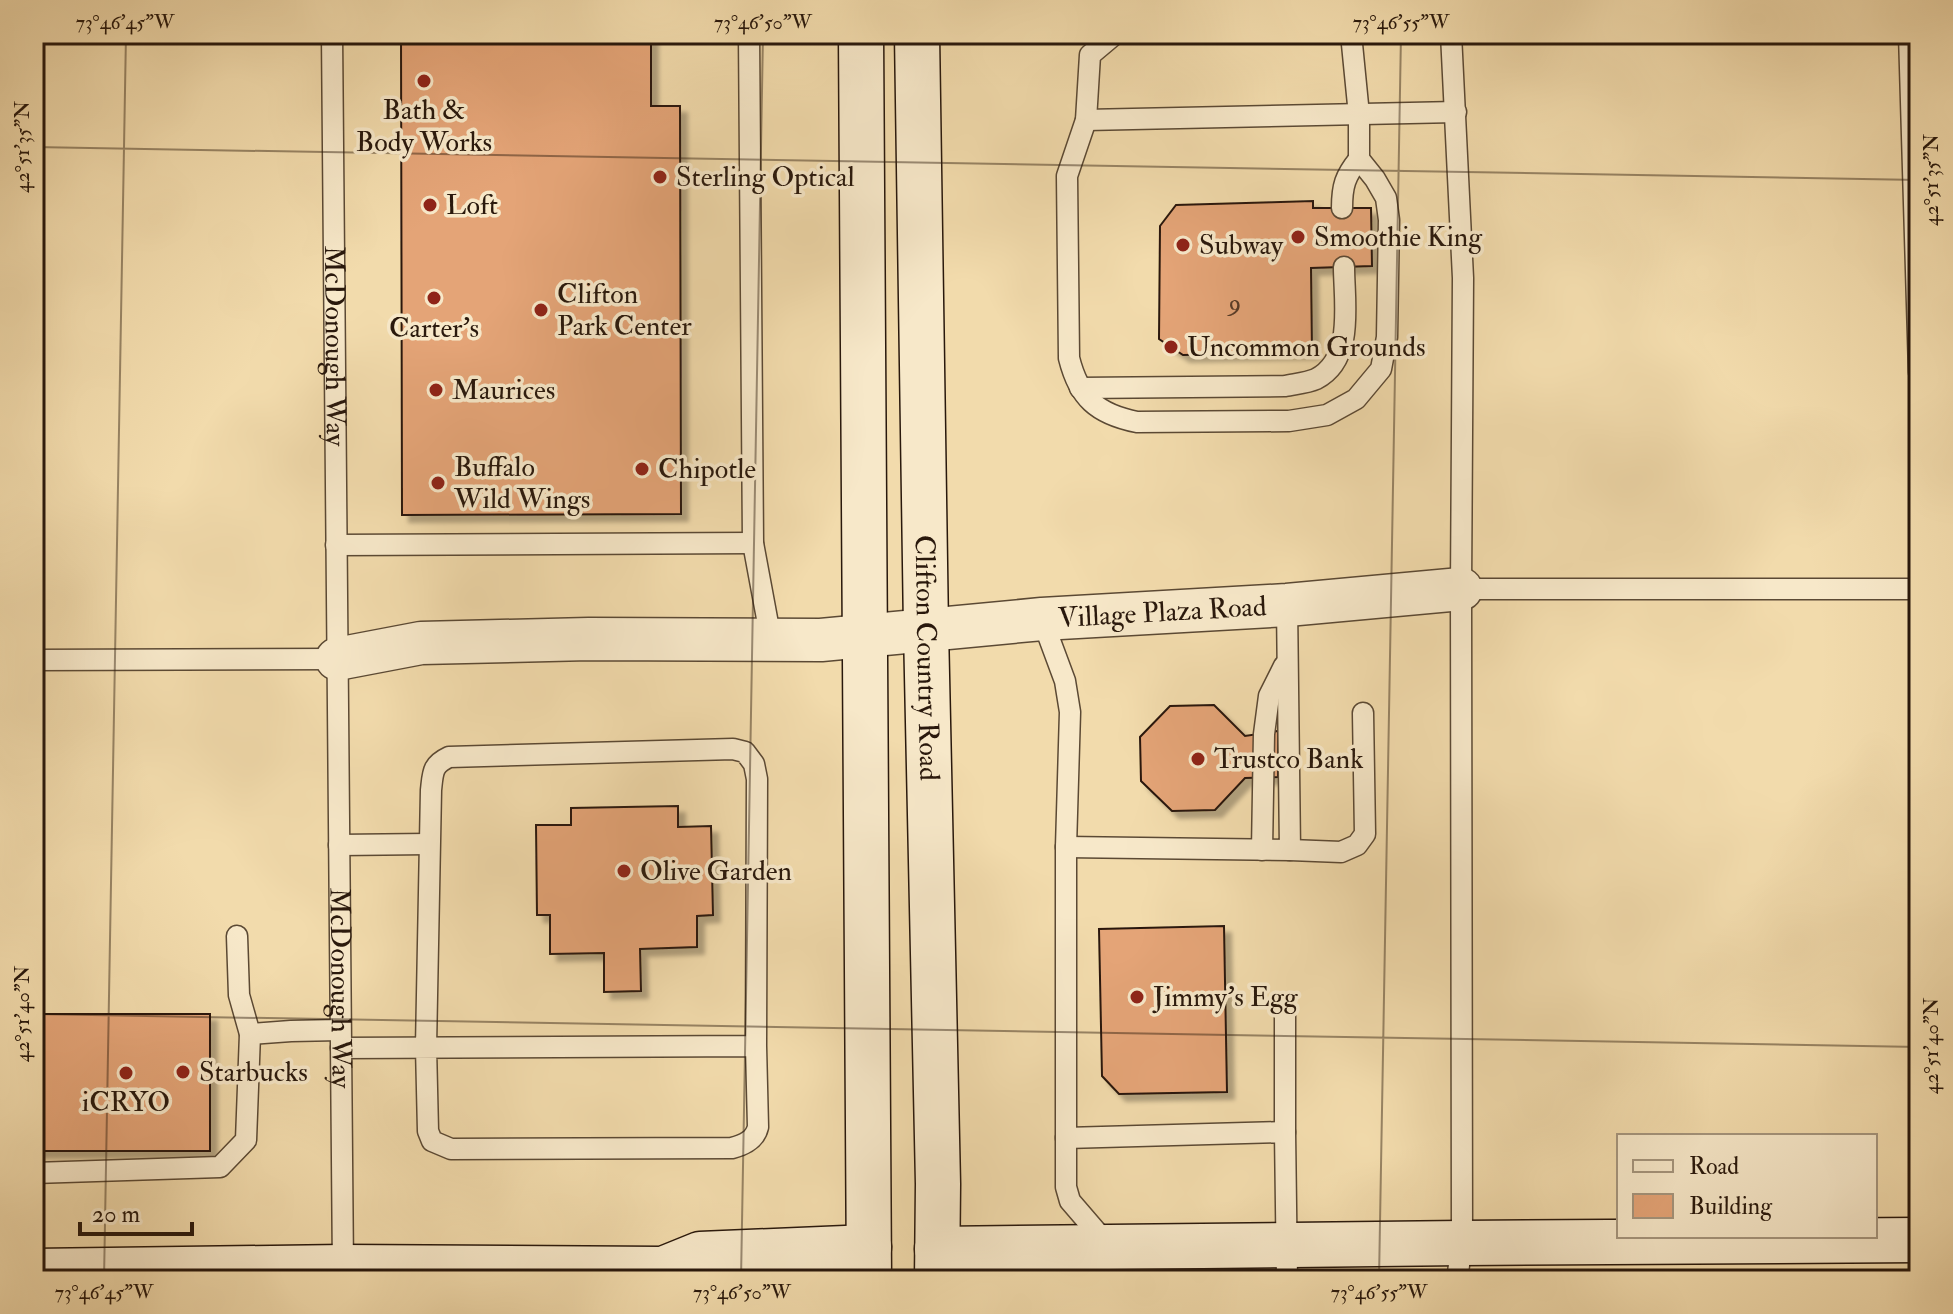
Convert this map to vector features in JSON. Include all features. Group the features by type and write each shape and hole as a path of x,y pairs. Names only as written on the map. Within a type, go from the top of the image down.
{"street":[{"path":"861,34 869,1264"},
{"name":"Clifton Country Road","path":"917,34 937,1264"},
{"name":"Village Plaza Road","path":"865,635 1042,619 1287,605 1461,589"},
{"path":"337,659 421,643 589,639 821,640 865,635"},
{"path":"937,1264 1058,1264 1110,1247 1287,1263 1460,1261 1919,1240"},
{"path":"34,1271 141,1275 680,1275 700,1254 869,1264 889,1261 899,1280"}],"lane":[{"name":"McDonough Way","path":"332,34 343,1274"},
{"path":"749,34 753,543 771,640"},
{"path":"1115,34 1090,55 1086,120 1067,176 1069,358 1074,378 1095,406 1116,418 1137,422 1289,421 1327,415 1356,399 1381,369 1387,337 1389,220 1386,198 1359,159 1359,115 1351,34"},
{"path":"1451,34 1463,278 1460,1261"},
{"path":"1909,34 1919,372"},
{"path":"1086,120 1456,112"},
{"path":"1342,208 1346,174 1359,159"},
{"path":"1080,388 1285,386 1315,379 1327,370 1339,354 1345,331 1344,267"},
{"path":"336,545 753,543"},
{"path":"1461,589 1919,589"},
{"path":"1287,605 1290,850"},
{"path":"1042,619 1065,681 1070,712 1066,847 1066,1187 1070,1201 1110,1247"},
{"path":"34,660 337,659"},
{"path":"1262,850 1264,734 1269,696 1287,660"},
{"path":"1066,847 1341,852 1357,845 1365,834 1363,713"},
{"path":"733,749 745,752 754,764 757,779 756,1046 758,1127 756,1135 744,1145 732,1148 451,1149 432,1141 428,1131 426,1047 429,844 433,772 438,762 449,757 733,749"},
{"path":"339,845 429,844"},
{"path":"34,1173 220,1167 246,1140 250,1034 239,995 237,936"},
{"path":"1285,1016 1287,1263"},
{"path":"250,1034 291,1031 426,1047 756,1046"},
{"path":"1066,1138 1285,1132"}],"building":[{"name":"Clifton Park Center","path":"401,34 651,34 651,106 680,106 681,514 402,515"},
{"path":"1313,201 1313,208 1371,208 1372,266 1311,268 1312,352 1183,355 1159,339 1160,226 1176,205"},
{"path":"1214,705 1245,736 1278,731 1278,777 1245,778 1215,810 1172,811 1141,781 1140,737 1170,706"},
{"name":"Olive Garden","path":"678,806 678,827 711,826 713,915 697,916 697,947 640,949 641,991 604,992 604,953 550,954 550,915 537,915 536,825 571,825 571,808"},
{"path":"1224,926 1227,1092 1119,1094 1102,1076 1099,929"},
{"path":"34,1014 210,1014 210,1151 34,1151"}],"place":[{"name":"Bath & Body Works","path":"424,81"},
{"name":"Sterling Optical","path":"660,177"},
{"name":"Loft","path":"430,205"},
{"name":"Smoothie King","path":"1298,237"},
{"name":"Subway","path":"1183,245"},
{"name":"Carter's","path":"434,298"},
{"name":"Clifton Park Center","path":"541,310"},
{"name":"Uncommon Grounds","path":"1171,347"},
{"name":"Maurices","path":"436,390"},
{"name":"Chipotle","path":"642,469"},
{"name":"Buffalo Wild Wings","path":"438,483"},
{"name":"Trustco Bank","path":"1198,759"},
{"name":"Olive Garden","path":"624,871"},
{"name":"Jimmy's Egg","path":"1137,997"},
{"name":"Starbucks","path":"183,1072"},
{"name":"iCRYO","path":"126,1073"}]}
